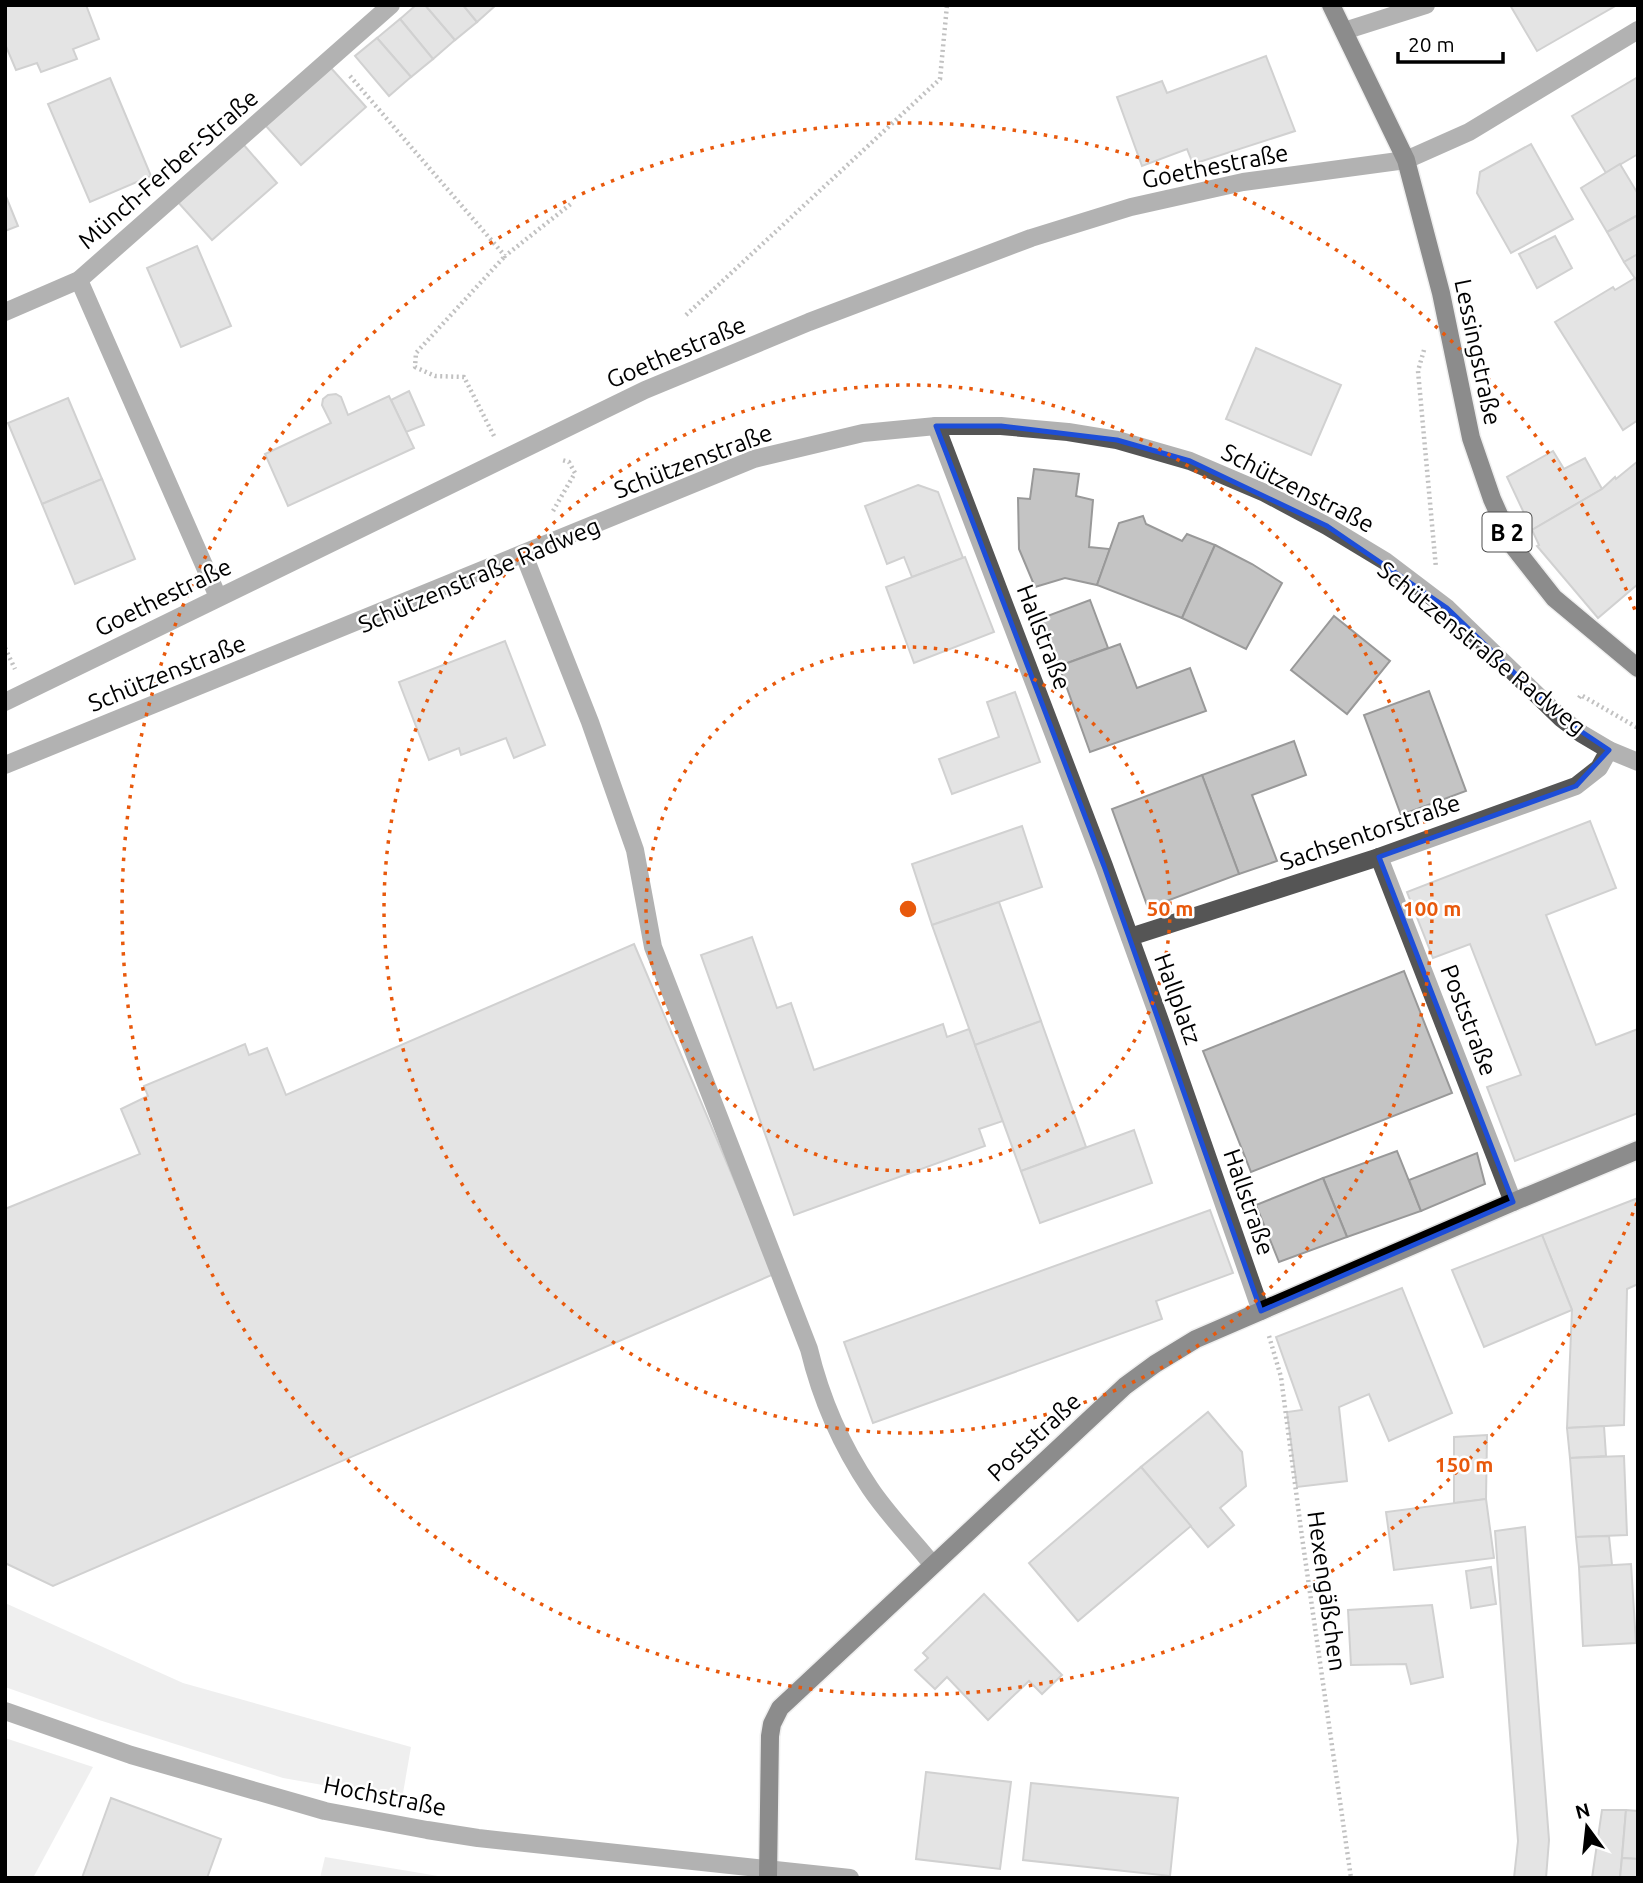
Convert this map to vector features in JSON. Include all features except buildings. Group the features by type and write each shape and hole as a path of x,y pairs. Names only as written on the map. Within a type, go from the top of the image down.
{"main road":[{"name":"Lessingstraße","path":"1331,5 1406,160 1441,293 1471,438 1492,499 1513,546 1554,597 1638,668"},
{"name":"Poststraße","path":"768,1873 770,1737 772,1724 780,1708 1125,1386 1196,1339 1638,1150"}],"street":[{"name":"Münch-Ferber-Straße","path":"218,597 79,280 391,5"},
{"path":"1344,32 1426,5"},
{"name":"Goethestraße","path":"5,702 645,390 796,327 1031,238 1130,207 1243,182 1406,160 1469,132 1638,30"},
{"path":"5,312 79,280"},
{"name":"Schützenstraße","path":"5,765 754,459 863,433 936,426 1001,426 1117,440 1190,461 1265,493 1385,561 1447,608 1561,718 1609,750 1638,762"},
{"name":"Hallstraße","path":"936,426 1104,866"},
{"path":"531,552 635,850 653,947 809,1349 818,1384 841,1439 871,1489 932,1564"},
{"name":"Sachsentorstraße","path":"1130,937 1379,857 1576,786 1599,768 1609,750"},
{"name":"Poststraße","path":"1379,857 1513,1202"},
{"name":"Hallplatz","path":"1104,866 1190,1109"},
{"name":"Hallstraße","path":"1190,1109 1261,1311"},
{"name":"Hochstraße","path":"5,1711 131,1755 312,1808 478,1838 768,1873 850,1878"}],"path":[{"path":"686,315 940,79 947,5"},
{"path":"334,57 505,256"},
{"path":"505,458 464,377 435,376 415,367 416,353 505,256 572,203"},
{"path":"1426,345 1418,371 1437,570 1447,608"},
{"path":"523,449 569,462 575,473 531,552"},
{"name":"Hexengäßchen","path":"1261,1311 1281,1377 1301,1537 1351,1878"}],"highlighted area":[{"path":"936,426 1001,426 1117,440 1190,461 1327,526 1447,608 1561,718 1609,750 1576,786 1379,857 1513,1202 1261,1311 1104,866"}],"shaded area":[{"path":"5,1603 183,1683 411,1747 402,1799 283,1778 99,1720 5,1687"},
{"path":"5,1738 93,1767 33,1878 5,1878"},
{"path":"325,1857 450,1878 320,1878"}]}
